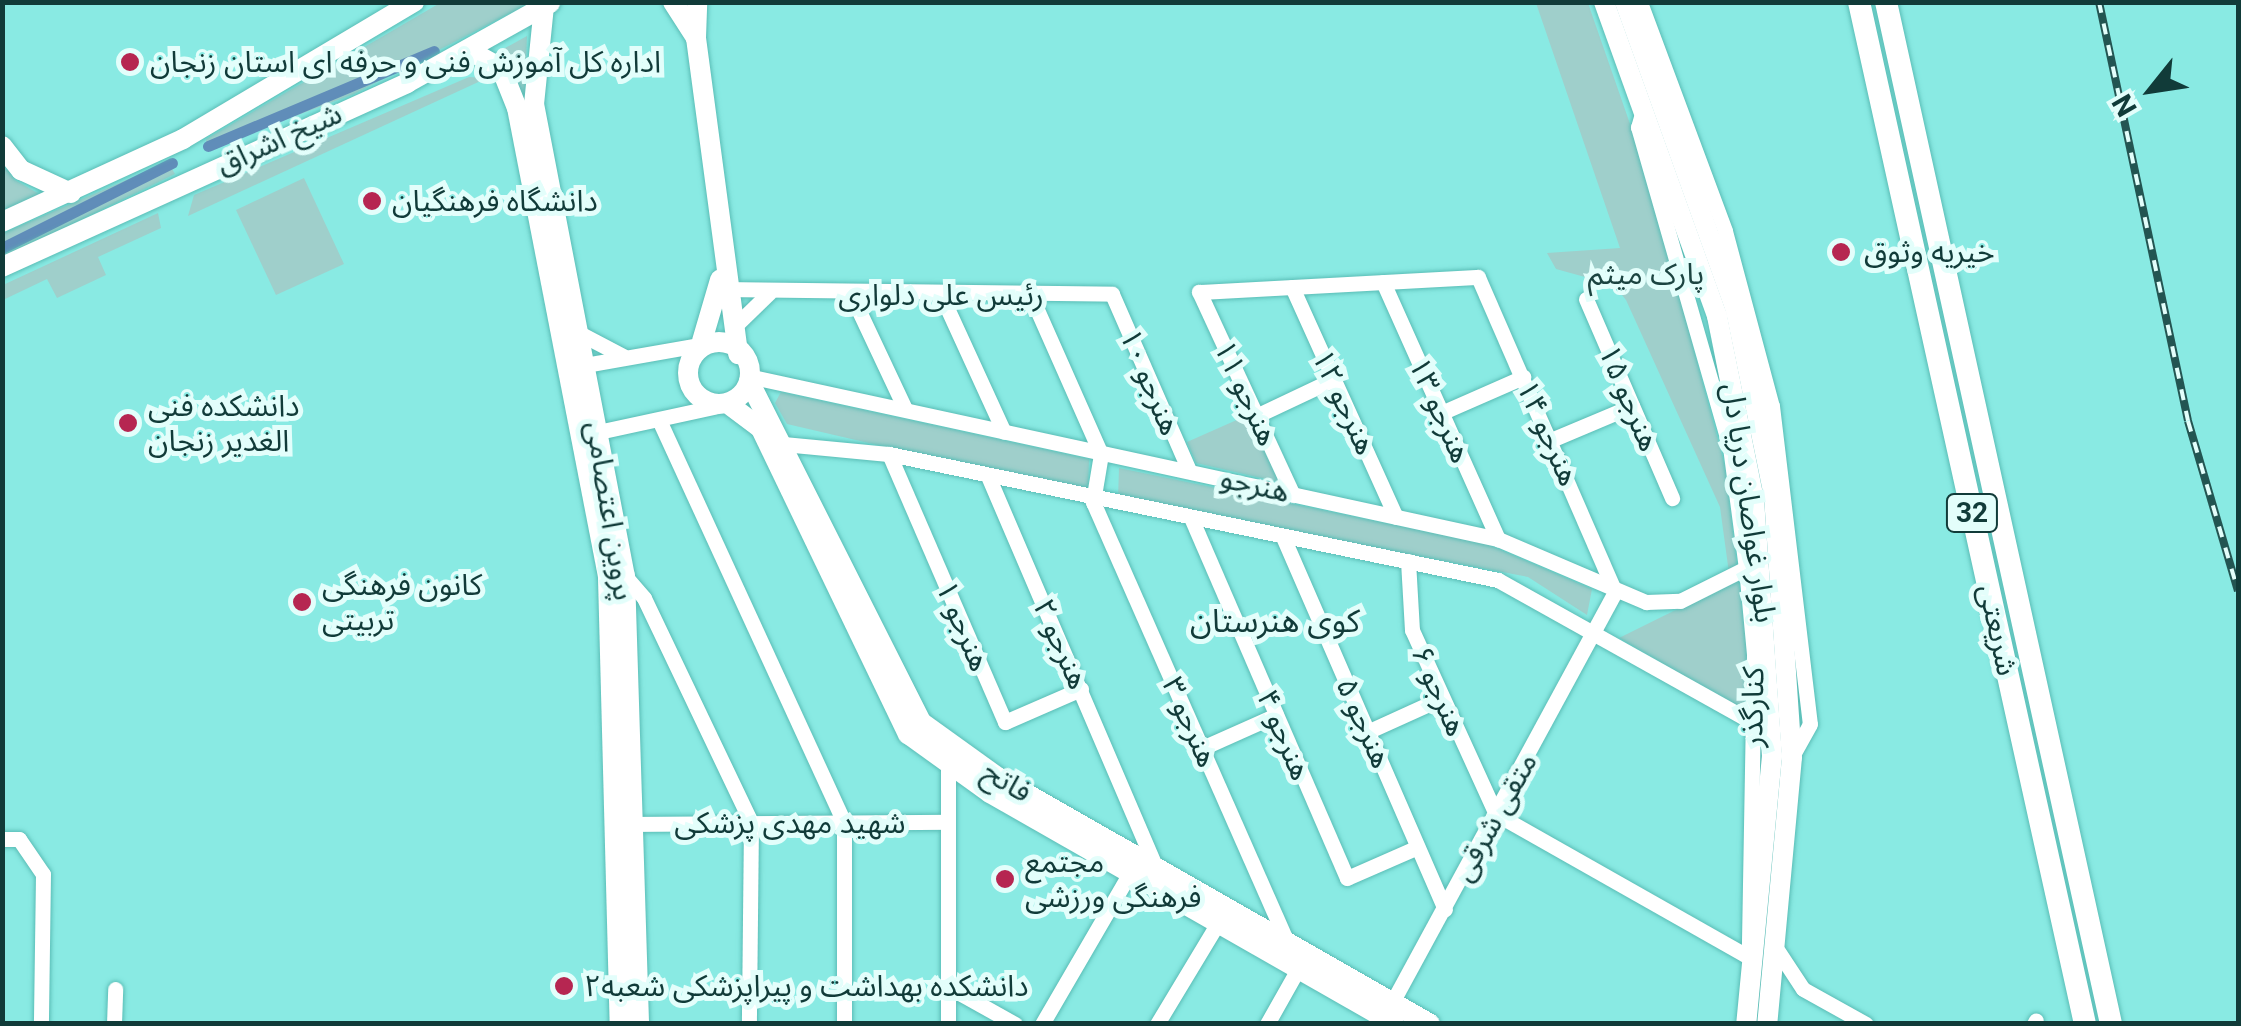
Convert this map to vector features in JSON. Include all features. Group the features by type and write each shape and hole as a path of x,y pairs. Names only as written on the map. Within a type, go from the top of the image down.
{"highway":[{"name":"شریعتی","path":"1860,2 2085,1024"},
{"name":"شریعتی","path":"1886,2 2111,1024"}],"main road":[{"name":"شیخ اشراق","path":"2,222 183,139 414,2"},
{"path":"672,2 696,38"},
{"path":"697,2 696,38 724,248 716,315 700,343 694,381 723,406 748,378"},
{"name":"بلوار غواصان دریا دل","path":"1604,2 1717,316 1754,499 1772,756 1756,961 1746,1024"},
{"name":"بلوار غواصان دریا دل","path":"1625,2 1679,119 1759,408 1785,585 1792,757 1778,951 1768,1013"},
{"name":"شیخ اشراق","path":"2,266 470,51 547,4"},
{"name":"پروین اعتصامی","path":"547,4 534,104 579,334 576,367"},
{"name":"پروین اعتصامی","path":"470,51 502,68 510,84 626,576 639,1024"},
{"path":"183,139 200,174"},
{"path":"2,146 21,170 71,192"},
{"name":"فاتح","path":"724,248 738,354 777,447 914,728 948,767 1298,969 1390,1017 1430,1024"},
{"path":"700,343 722,338 738,354"},
{"name":"فاتح","path":"723,406 754,418 777,447"},
{"name":"پروین اعتصامی","path":"590,434 608,578 620,1024"},
{"name":"فاتح","path":"914,728 1287,942 1390,1017"}],"street":[{"path":"1640,2 1679,119"},
{"name":"کنارگذر","path":"1644,106 1638,127 1730,447 1746,568 1754,723 1744,940 1756,961"},
{"name":"هنرجو ۱۴","path":"1383,282 1478,276 1614,592"},
{"path":"1292,288 1383,282"},
{"name":"هنرجو ۱۳","path":"1383,282 1498,539"},
{"name":"هنرجو ۱۱","path":"1292,288 1199,292 1292,494"},
{"name":"هنرجو ۱۲","path":"1292,288 1396,516"},
{"name":"رئیس علی دلواری","path":"729,289 943,298 1112,294"},
{"path":"734,327 769,293"},
{"path":"851,294 905,410"},
{"name":"هنرجو ۱۰","path":"1112,294 1188,470"},
{"path":"1031,296 1102,454 1093,502"},
{"path":"943,298 1004,432"},
{"name":"هنرجو ۱۵","path":"1586,298 1672,498"},
{"path":"579,334 627,357"},
{"path":"576,367 700,343"},
{"path":"1441,413 1523,377"},
{"name":"هنرجو","path":"748,378 1498,539 1614,592 1680,601 1746,568"},
{"path":"1258,415 1334,379"},
{"path":"590,434 723,406"},
{"path":"1551,440 1632,406"},
{"path":"659,420 844,822 844,1024"},
{"name":"هنرجو","path":"777,447 889,454 1093,502 1408,561 1524,588 1754,723"},
{"name":"هنرجو ۱","path":"889,454 1005,722 1081,690"},
{"name":"هنرجو ۲","path":"988,476 1156,868"},
{"name":"هنرجو ۳","path":"1093,502 1287,942"},
{"name":"هنرجو ۴","path":"1192,520 1347,878 1418,847"},
{"name":"هنرجو ۵","path":"1283,537 1444,909"},
{"name":"هنرجو ۶","path":"1408,561 1412,630 1496,814"},
{"path":"626,576 644,598 751,822 748,1024"},
{"name":"متقی شرقی","path":"1390,1017 1444,909 1599,633 1614,592"},
{"path":"1368,732 1442,698"},
{"path":"1202,748 1276,715"},
{"path":"948,767 948,1024"},
{"path":"1114,844 1134,812"},
{"path":"1496,814 1756,961"},
{"name":"شهید مهدی پزشکی","path":"632,824 947,822"},
{"path":"11,839 43,874 41,1024"},
{"path":"1042,1024 1130,873"},
{"path":"1156,1024 1218,923"},
{"path":"1778,951 1803,990 1866,1024"},
{"path":"1267,1024 1298,969"},
{"path":"947,986 1015,1024"},
{"path":"114,1024 115,989"},
{"path":"1768,1013 1803,990"}],"green space":[{"path":"440,3 530,3 354,94 207,149 206,139"},
{"name":"پارک میثم","path":"1536,3 1588,3 1646,170 1725,466 1754,706 1741,709 1619,638 1730,583 1729,573 1720,507 1626,300 1614,285 1556,269 1547,253 1620,248"},
{"path":"527,36 525,93 573,341 519,85 496,53"},
{"path":"469,77 487,78 188,216 194,195"},
{"path":"168,162 175,174 3,258 3,233"},
{"path":"2,163 15,180 48,199 3,217"},
{"path":"304,178 344,264 276,295 236,210"},
{"path":"158,213 161,228 98,257 106,275 57,298 47,279 3,300 3,285"},
{"path":"781,392 1089,459 1088,494 787,424 775,403"},
{"path":"1248,415 1279,482 1196,463 1187,442"},
{"path":"1119,468 1487,544 1592,589 1587,615 1528,577 1118,499"}],"waterway":[{"path":"208,146 434,51"},
{"path":"2,248 172,163"}],"railway":[{"path":"2099,2 2188,421 2238,591"}],"place":[{"name":"اداره کل آموزش فنی و حرفه ای استان زنجان","path":"130,62"},
{"name":"دانشگاه فرهنگیان","path":"372,201"},
{"name":"خیریه وثوق","path":"1841,252"},
{"name":"دانشکده فنی الغدیر زنجان","path":"128,423"},
{"name":"کانون فرهنگی تربیتی","path":"302,602"},
{"name":"مجتمع فرهنگی ورزشی","path":"1005,879"},
{"name":"دانشکده بهداشت و پیراپزشکى شعبه۲","path":"564,986"}],"district":[{"name":"کوی هنرستان","path":"1275,621"}]}
